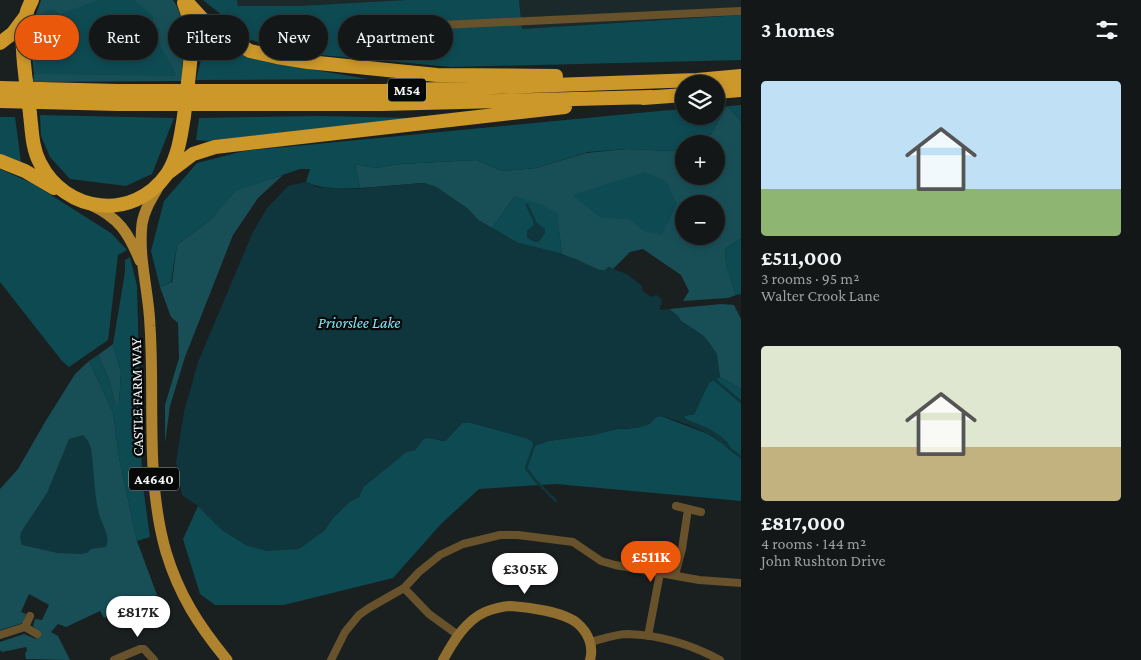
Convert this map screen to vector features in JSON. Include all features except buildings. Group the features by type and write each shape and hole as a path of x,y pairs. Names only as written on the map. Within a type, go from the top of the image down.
{"highway":[{"path":"25,15 32,0"},
{"path":"183,0 216,31 250,51 308,62 437,75 626,76 675,79"},
{"path":"166,175 176,154 184,116 188,83 192,36 183,0"},
{"path":"0,43 15,30"},
{"path":"24,60 37,158 52,181 66,194"},
{"name":"M54","path":"725,77 741,76"},
{"name":"M54","path":"0,88 118,91 383,91 675,81"},
{"path":"725,91 741,90"},
{"name":"M54","path":"0,101 118,104 382,104 675,95"},
{"path":"0,161 66,194 88,203 104,206 128,203 142,196 193,154 215,147 651,97"}],"main road":[{"path":"25,15 28,0"},
{"name":"CASTLE FARM WAY","path":"166,175 146,208 142,225 142,267 150,325 153,475 161,528 175,578 185,601 227,660"},
{"name":"CASTLE FARM WAY","path":"88,203 104,211 120,224 131,240 142,267"}],"street":[{"path":"453,24 741,11"},
{"path":"676,506 701,512"},
{"path":"675,575 682,549 688,509"},
{"path":"331,660 345,632 359,615 381,600 404,588 419,572 440,555 463,544 500,535 518,535 573,542 601,560 626,567 699,580 741,583"},
{"path":"648,636 660,573"},
{"path":"404,588 429,614 458,635"},
{"path":"443,660 458,635 467,625 485,612 509,606 542,610 576,622 590,642 592,652 590,660"},
{"path":"25,627 30,616"},
{"path":"0,634 25,627 37,634"},
{"path":"590,642 627,634 648,636 698,648 720,660"},
{"path":"114,660 144,649 147,650 154,660"}],"shaded area":[{"path":"41,0 173,0 180,15 168,15 168,60 183,60 182,81 33,82 33,60 79,60 79,15 36,15"},
{"path":"98,0 134,0 152,15 89,15 89,60 158,60 158,27 160,29 160,44 176,76 34,74 35,60 79,60 79,15 43,15 44,12 52,9 61,14"},
{"path":"203,0 237,0 238,6 297,6 408,0 519,0 522,29 741,15 741,60 452,67 375,60 453,60 453,15 338,15 338,57 328,56 328,15 259,15 259,42 249,39 249,15 222,15"},
{"path":"237,0 408,0 297,6 237,6"},
{"path":"519,0 741,0 741,15 522,29"},
{"path":"249,55 259,58 259,60 368,79 196,80 201,60 249,60"},
{"path":"741,105 741,121 727,106"},
{"path":"727,106 741,121 741,238 725,249 726,264 736,295 728,298 683,301 689,291 681,275 643,249 630,252 613,269 609,267 605,270 593,268 562,254 557,214 515,196 492,228 478,220 468,209 436,187 424,183 360,188 355,164 375,168 400,164 476,160 502,171 536,168 586,153 627,149 675,151 675,185 725,185 725,135 709,135 716,125 725,125 725,110"},
{"path":"675,110 675,125 716,125 709,135 675,135 674,151 627,149 588,152 536,168 502,171 476,160 400,164 375,168 355,164 360,188 332,188 312,184 306,182 310,169 300,169 236,191 211,219 177,245 171,282 160,287 151,251 164,201 197,163 244,151"},
{"path":"40,115 174,118 152,174 126,186 70,179 50,157 41,136"},
{"path":"322,116 414,118 207,141 196,140 199,118"},
{"path":"0,117 15,117 21,162 0,155"},
{"path":"0,169 32,183 111,233 127,250 118,255 108,340 69,367 62,361 0,282"},
{"path":"645,172 666,181 675,200 675,208 662,235 645,232 629,219 601,218 572,195"},
{"path":"283,175 258,198 233,235 185,357 170,406 165,443 165,405 179,358 178,323 171,317 160,287 172,282 177,245 211,219 236,190"},
{"path":"515,196 540,204 557,213 562,254 518,243 492,228"},
{"path":"741,238 741,294 736,295 726,264 725,249"},
{"path":"130,257 137,286 142,479 150,537 137,541 119,457 113,412 89,361 98,355 110,382 115,404 119,404 121,373 113,344 125,272 125,260"},
{"path":"722,304 734,305 741,319 741,389 720,377 716,356 709,343 669,309"},
{"path":"113,344 121,373 119,404 115,404 110,382 98,355"},
{"path":"89,361 113,412 119,457 137,541 157,595 104,618 100,611 66,627 58,624 51,632 58,636 70,660 26,659 26,647 2,652 0,650 0,642 24,634 36,639 41,633 33,626 35,619 42,620 49,605 29,594 21,612 26,614 23,623 0,630 0,489 18,469 75,374"},
{"path":"720,377 741,389 741,501 556,484 479,489 441,524 393,578 284,605 215,605 200,594 183,539 198,506 222,530 248,546 324,531 332,519 349,502 359,497 363,487 406,452 415,450 423,439 429,438 445,441 462,423 468,422 526,438 532,441 534,446 548,441 593,435 649,424 656,417 661,416 708,434 722,443 728,443 717,434 685,419 684,416 694,414 709,382"}],"water":[{"name":"Priorslee Lake","path":"306,182 317,187 352,189 424,183 436,187 468,209 478,220 518,243 576,259 599,270 605,270 608,267 627,274 642,286 642,290 651,297 657,295 661,299 662,305 660,305 660,310 669,309 681,321 704,336 717,354 720,377 709,383 694,414 684,416 685,419 717,433 731,448 729,450 715,438 698,429 661,416 656,417 649,424 638,428 617,429 593,435 548,441 534,446 532,441 526,438 468,422 462,423 445,441 429,438 423,439 415,450 406,452 363,487 359,497 349,502 332,519 324,531 299,549 267,551 248,546 222,530 198,506 182,495 176,462 184,412 198,362 252,234 267,208 288,186"},
{"path":"533,222 536,222 545,229 545,233 539,242 527,238 527,230 534,225"},
{"path":"83,435 91,448 97,506 107,539 106,547 91,549 87,553 81,554 57,553 22,545 21,532 47,493 69,439"}],"waterway":[{"path":"527,205 535,222"},
{"path":"715,380 741,402"},
{"path":"534,446 526,468 556,501"},
{"path":"730,449 741,457"}]}
